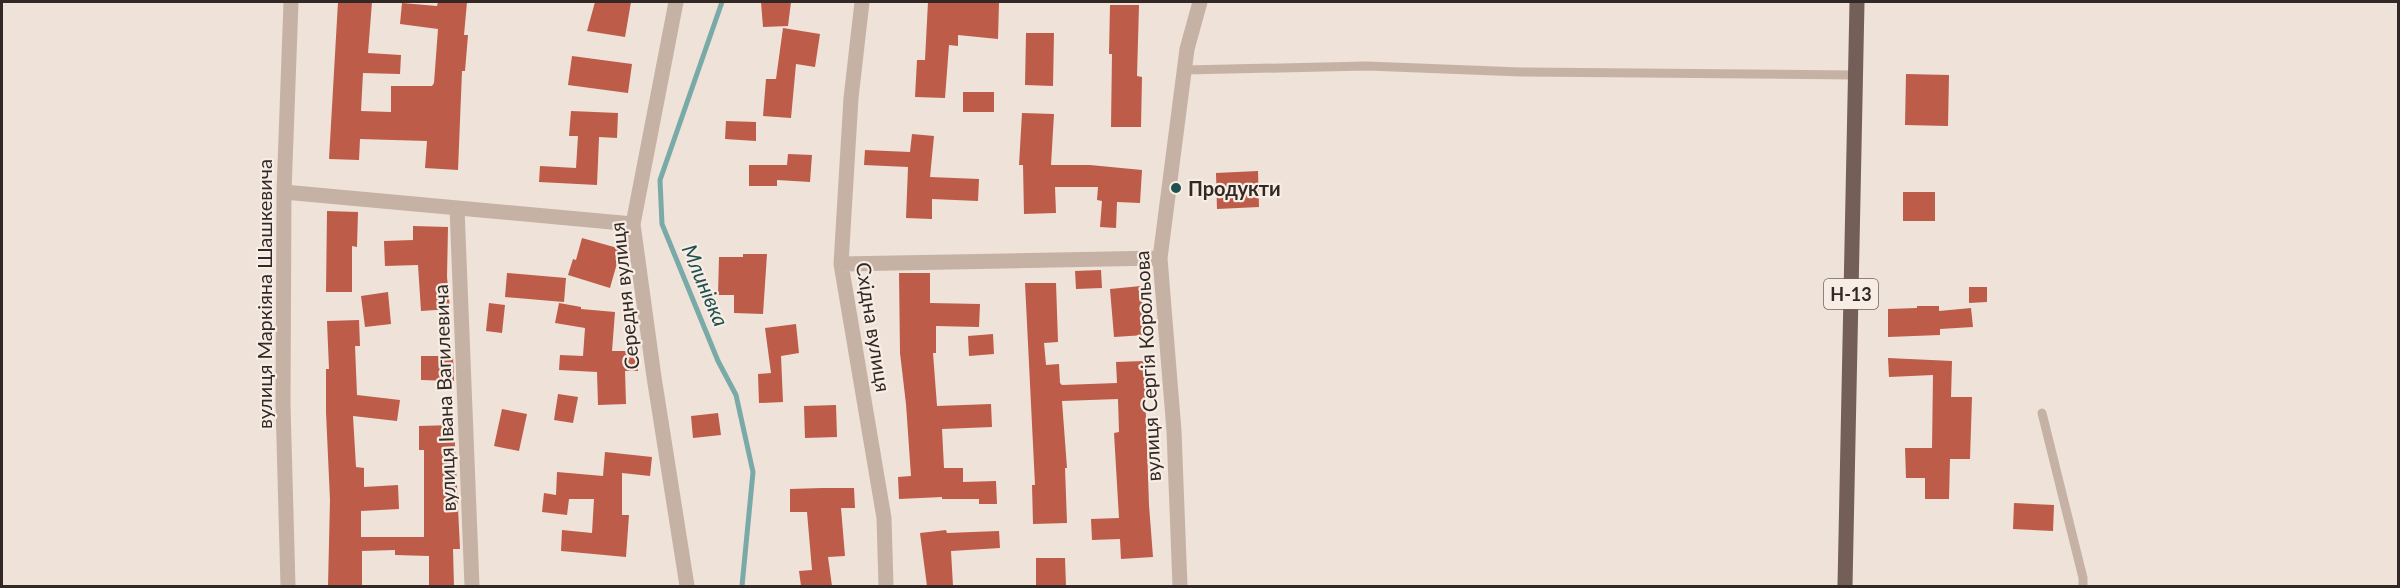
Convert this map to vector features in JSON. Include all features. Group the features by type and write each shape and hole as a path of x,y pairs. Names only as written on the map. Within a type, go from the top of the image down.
{"main road":[{"name":"Н-13","path":"1845,586 1857,2"}],"street":[{"name":"вулиця Маркіяна Шашкевича","path":"288,586 283,404 284,192 291,2"},
{"name":"Середня вулиця","path":"676,2 633,224 654,377 687,586"},
{"name":"Східна вулиця","path":"862,2 851,98 841,264 884,518 886,586"},
{"name":"вулиця Сергія Корольова","path":"1180,586 1174,431 1160,258 1187,49 1200,2"},
{"path":"284,192 633,224"},
{"name":"вулиця Івана Вагилевича","path":"457,208 472,586"},
{"path":"841,264 1160,258"}],"lane":[{"path":"1185,70 1367,66 1521,72 1855,75"},
{"path":"2042,414 2083,578 2083,586"}],"building":[{"path":"338,2 372,2 368,53 401,55 400,74 363,73 361,111 391,112 391,86 432,86 434,83 438,29 400,24 402,3 437,6 438,2 467,2 464,35 468,35 465,71 462,71 458,170 425,168 427,141 360,139 359,160 329,159"},
{"path":"595,2 631,2 625,37 587,31"},
{"path":"761,2 791,2 788,26 763,27"},
{"path":"928,2 999,2 998,39 958,35 958,46 949,45 945,98 915,97 917,60 925,60"},
{"path":"1110,5 1139,5 1137,76 1142,77 1141,127 1111,127"},
{"path":"783,28 820,34 815,67 796,64 791,118 763,116 766,79 776,79"},
{"path":"1026,33 1054,33 1053,86 1025,85"},
{"path":"572,56 632,64 628,93 568,85"},
{"path":"1906,74 1949,75 1948,126 1905,125"},
{"path":"963,92 994,92 994,112 963,112"},
{"path":"571,111 618,113 617,138 599,137 597,185 539,182 540,166 576,168 578,136 569,136"},
{"path":"1022,113 1054,114 1051,165 1090,165 1142,170 1140,203 1117,202 1116,228 1100,227 1102,201 1097,200 1098,187 1055,187 1056,213 1024,214 1023,165 1019,165"},
{"path":"726,121 756,122 756,141 725,139"},
{"path":"912,134 934,136 930,177 979,179 978,201 932,199 932,219 906,218 908,167 864,165 865,150 910,152"},
{"path":"788,154 812,155 810,182 777,180 777,186 749,186 749,165 787,165"},
{"path":"1258,171 1259,207 1217,209 1216,173"},
{"path":"1903,192 1935,192 1935,221 1903,221"},
{"path":"327,211 358,212 357,247 352,246 352,292 326,292"},
{"path":"413,226 448,227 447,277 450,309 421,311 418,265 385,266 384,241 413,240"},
{"path":"582,238 621,249 610,288 568,275 573,259 576,260"},
{"path":"743,254 767,254 763,314 734,313 734,295 718,295 719,257 743,257"},
{"path":"1101,270 1102,288 1076,289 1075,271"},
{"path":"507,273 566,278 564,302 505,297"},
{"path":"899,273 930,273 930,303 980,304 979,327 936,326 936,353 933,353 937,406 991,404 992,427 942,429 944,468 963,468 963,482 996,481 997,504 979,504 979,499 942,499 942,497 899,499 898,477 911,476 900,353"},
{"path":"1025,283 1056,283 1058,342 1044,343 1046,365 1059,364 1062,385 1117,383 1116,362 1144,361 1153,557 1121,559 1120,539 1092,540 1091,519 1119,518 1114,433 1119,432 1118,399 1062,401 1067,468 1065,468 1067,523 1033,524 1032,485 1035,485"},
{"path":"1141,286 1145,335 1114,337 1110,289"},
{"path":"1969,287 1987,287 1987,302 1969,303"},
{"path":"388,292 391,324 365,327 361,296"},
{"path":"489,303 505,305 502,333 486,331"},
{"path":"559,303 581,307 581,309 615,312 612,351 638,351 638,371 625,371 626,404 598,405 597,372 559,370 560,355 583,356 585,328 555,323"},
{"path":"1917,306 1939,306 1939,311 1971,308 1973,327 1940,329 1940,335 1888,337 1888,309 1917,308"},
{"path":"359,320 360,346 355,346 357,395 400,400 397,421 353,416 356,467 364,468 364,487 398,485 399,509 361,511 361,537 424,537 424,450 419,450 419,426 454,425 460,549 453,549 454,586 429,586 429,556 395,555 395,550 362,551 362,586 328,586 330,500 326,412 326,369 329,369 327,321"},
{"path":"796,324 799,353 781,356 783,402 759,403 758,374 771,373 765,328"},
{"path":"993,334 994,354 969,356 968,336"},
{"path":"421,356 453,356 454,381 421,380"},
{"path":"1888,358 1952,361 1951,397 1972,397 1970,459 1950,459 1949,499 1925,499 1925,478 1906,478 1905,448 1932,448 1933,375 1889,377"},
{"path":"558,394 578,397 573,423 554,420"},
{"path":"836,405 837,437 805,438 804,406"},
{"path":"502,409 527,414 519,451 494,446"},
{"path":"718,413 721,435 693,438 691,416"},
{"path":"605,452 652,457 650,476 622,473 622,515 629,515 626,557 561,551 562,530 592,533 594,499 569,499 567,515 542,512 544,493 556,495 557,472 603,476"},
{"path":"854,488 855,508 841,508 845,556 828,557 832,586 801,586 799,571 812,570 807,512 790,512 790,489"},
{"path":"2014,503 2054,505 2053,531 2013,529"},
{"path":"946,530 947,533 999,531 1000,548 951,551 953,586 927,586 920,533"},
{"path":"1036,558 1065,558 1066,586 1036,586"}],"waterway":[{"name":"Млинівка","path":"722,2 660,180 662,224 718,361 736,395 753,472 742,586"}],"place":[{"name":"Продукти","path":"1176,188"}]}
